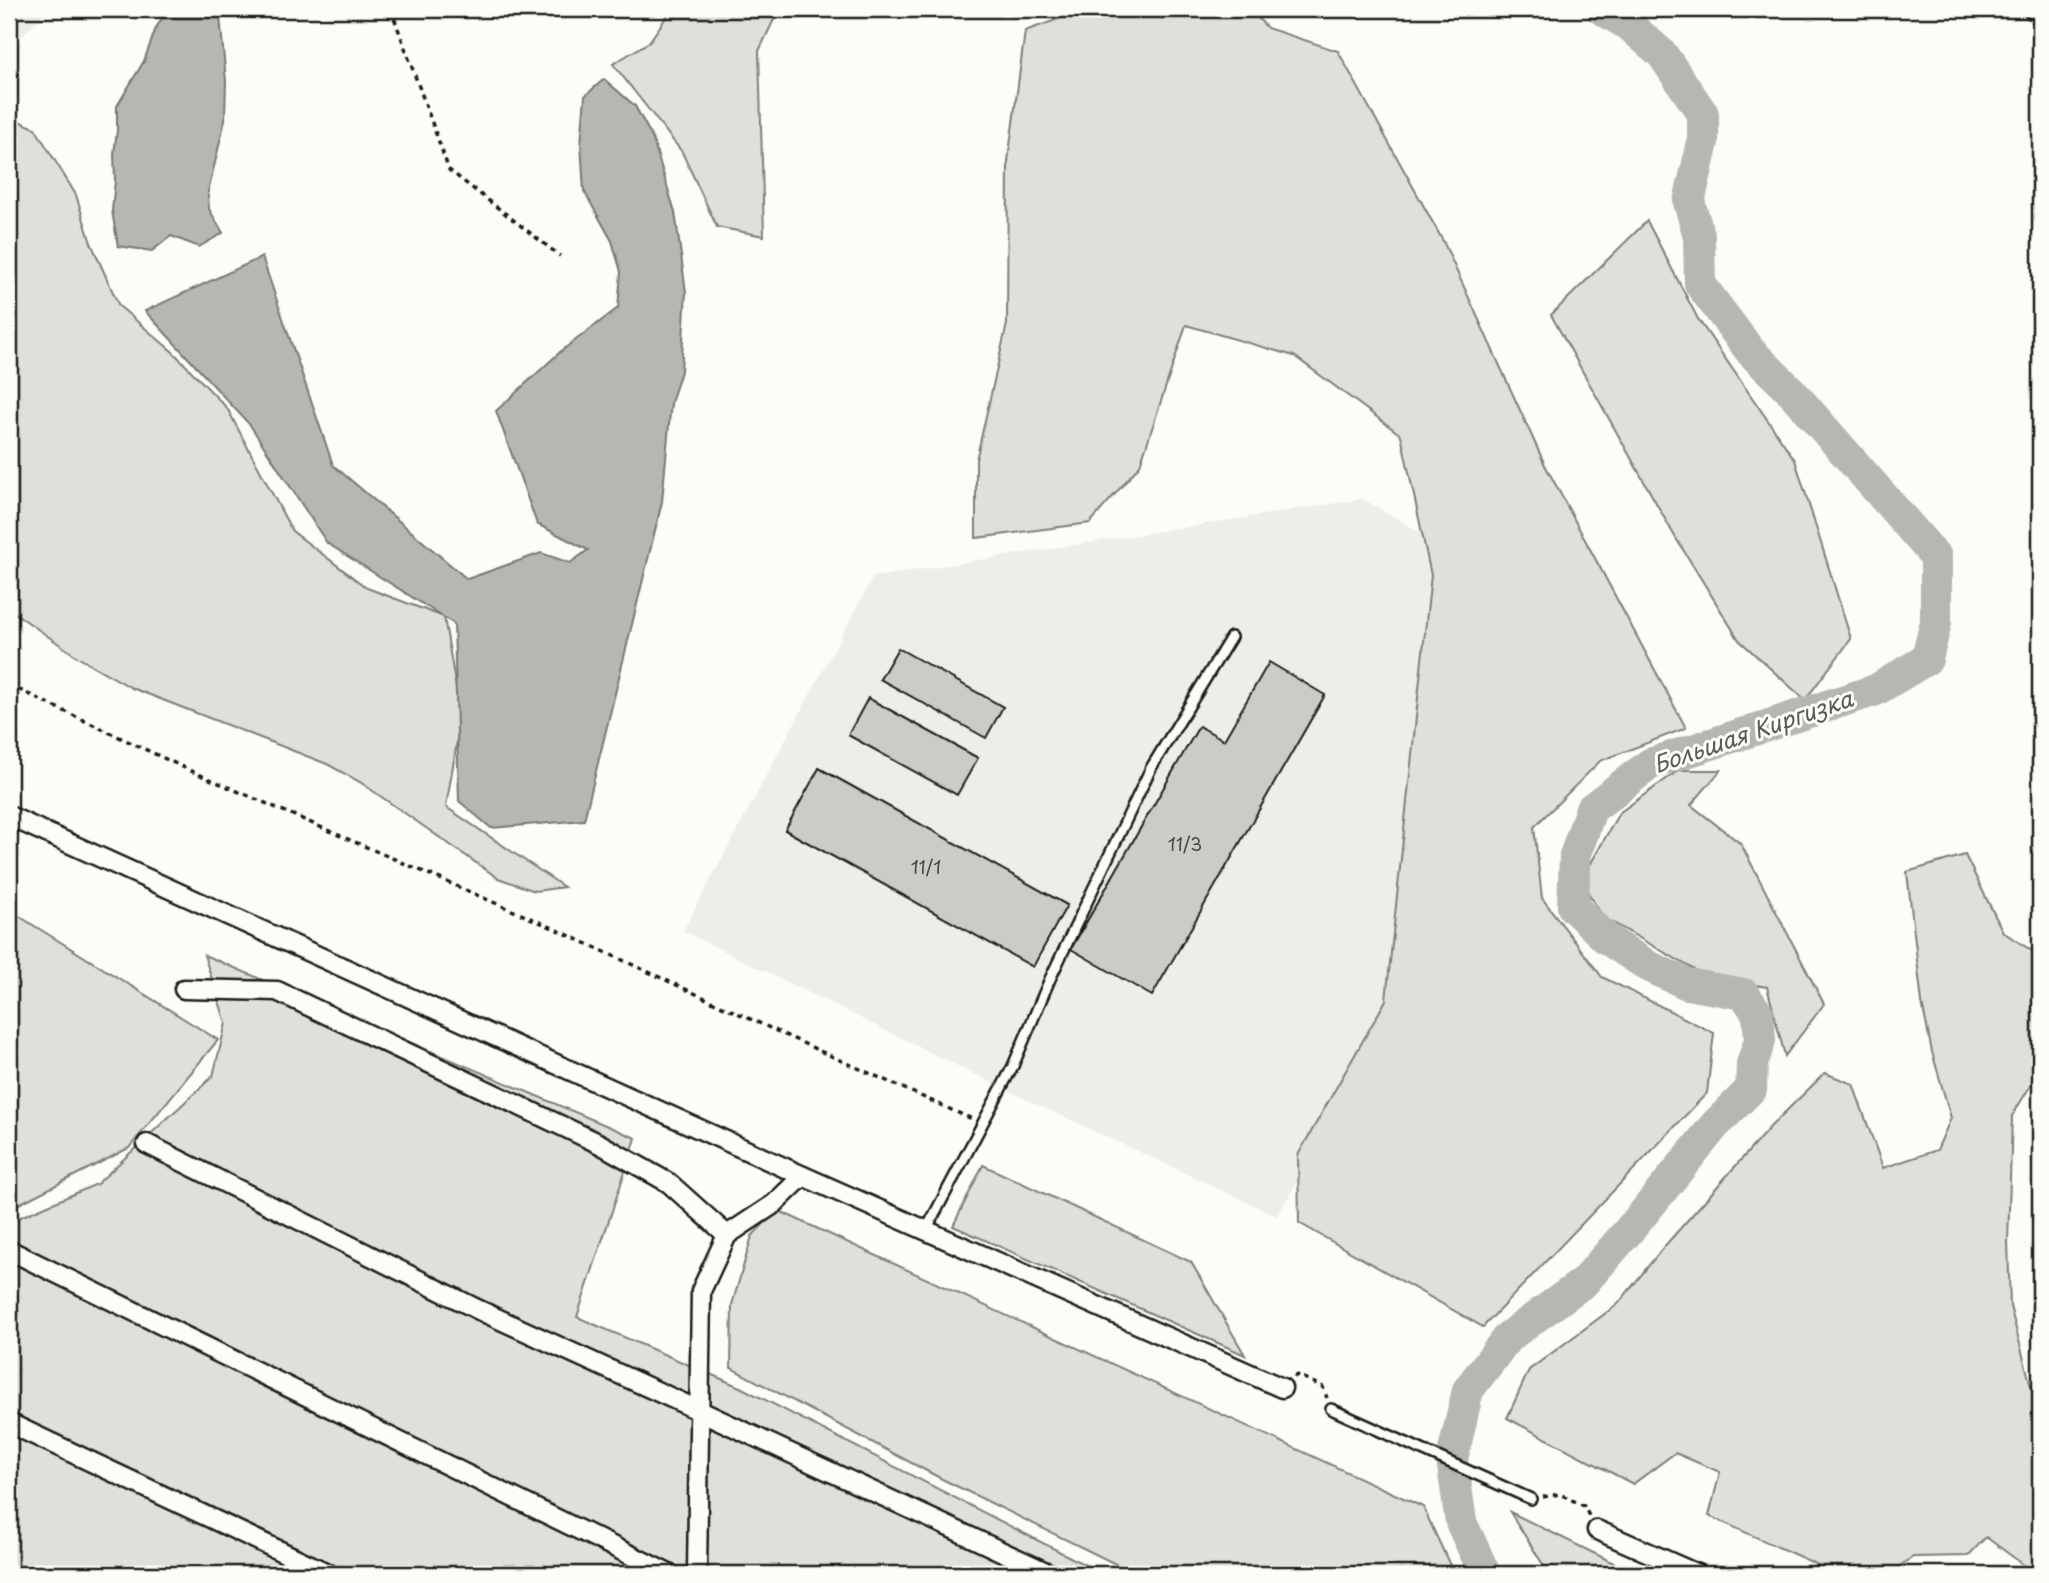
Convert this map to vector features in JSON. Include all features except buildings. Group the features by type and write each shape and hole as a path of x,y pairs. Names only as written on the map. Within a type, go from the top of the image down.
{"street":[{"path":"2033,9 2040,13"},
{"path":"9,816 803,1176 1282,1388"},
{"path":"184,989 277,992 600,1144 668,1183 727,1235"},
{"path":"147,1144 479,1310 1050,1574"},
{"path":"697,1574 701,1291 727,1235 774,1204 803,1176"},
{"path":"9,1250 669,1574"},
{"path":"9,1423 329,1574"},
{"path":"1597,1530 1697,1574"}],"lane":[{"path":"926,1230 1013,1066 1050,979 1151,768 1231,637"},
{"path":"1331,1409 1531,1499"}],"path":[{"path":"391,9 449,170 560,256"},
{"path":"9,685 190,770 554,928 983,1124"},
{"path":"1282,1388 1297,1375 1323,1387 1331,1409"},
{"path":"1531,1499 1560,1494 1584,1506 1597,1530"}],"shaded area":[{"path":"9,9 49,9 9,49"},
{"path":"168,9 213,9 220,16 226,81 225,120 208,192 209,209 223,233 199,247 171,236 152,251 118,246 112,211 117,106 144,61 156,28"},
{"path":"672,9 779,9 759,51 764,236 717,227 682,152 613,64 649,42"},
{"path":"1081,9 1250,9 1267,28 1338,51 1443,241 1545,465 1686,728 1600,761 1534,827 1542,898 1602,977 1714,1033 1707,1093 1483,1327 1299,1223 1298,1155 1386,1000 1431,575 1401,435 1294,356 1186,325 1140,465 1090,523 976,538 976,460 1007,324 1008,161 1025,31"},
{"path":"604,79 635,106 652,137 675,212 686,292 681,371 671,403 662,502 584,820 491,828 459,801 454,624 327,543 250,425 145,311 262,257 333,465 467,579 541,553 570,563 588,550 537,524 496,411 560,352 618,308 621,272 612,241 584,191 581,144 585,96"},
{"path":"9,117 35,128 76,195 91,243 119,306 173,352 227,408 292,531 367,588 444,617 461,718 446,807 564,887 535,891 498,878 360,782 327,764 132,688 79,658 9,609"},
{"path":"1647,221 1698,319 1795,460 1851,639 1805,700 1739,640 1674,535 1551,315"},
{"path":"1363,499 1499,578 1394,1015 1277,1216 1023,1098 683,931 873,577"},
{"path":"1679,770 1721,770 1691,805 1741,844 1824,1004 1785,1056 1767,987 1709,978 1603,917 1581,881 1619,813"},
{"path":"1965,855 2003,932 2040,956 2040,1074 2012,1116 2008,1242 2010,1306 2040,1412 2040,1574 2036,1574 1986,1537 1968,1556 1913,1557 1888,1574 1838,1574 1709,1516 1720,1472 1675,1453 1633,1484 1507,1418 1529,1370 1618,1304 1662,1249 1771,1126 1825,1073 1853,1084 1883,1168 1937,1150 1951,1118 1932,1052 1922,1003 1907,872"},
{"path":"9,910 218,1040 129,1148 9,1209"},
{"path":"204,955 636,1138 577,1317 740,1387 1103,1574 9,1574 9,1222 97,1184 213,1076 226,1023"},
{"path":"983,1165 1191,1262 1245,1355 953,1226"},
{"path":"777,1210 1423,1507 1454,1574 1136,1574 942,1479 731,1368 732,1305 752,1236"},
{"path":"1510,1512 1636,1574 1549,1574"}],"waterway":[{"name":"Большая Киргизка","path":"1485,1574 1461,1522 1452,1459 1468,1390 1508,1337 1584,1282 1715,1125 1751,1089 1752,1064 1760,1040 1758,1014 1744,994 1687,984 1648,966 1607,939 1573,907 1575,856 1591,809 1650,764 1876,690 1927,659 1936,622 1936,557 1791,391 1751,352 1700,284 1699,236 1689,202 1703,142 1703,114 1662,54 1630,26 1602,9"}]}
